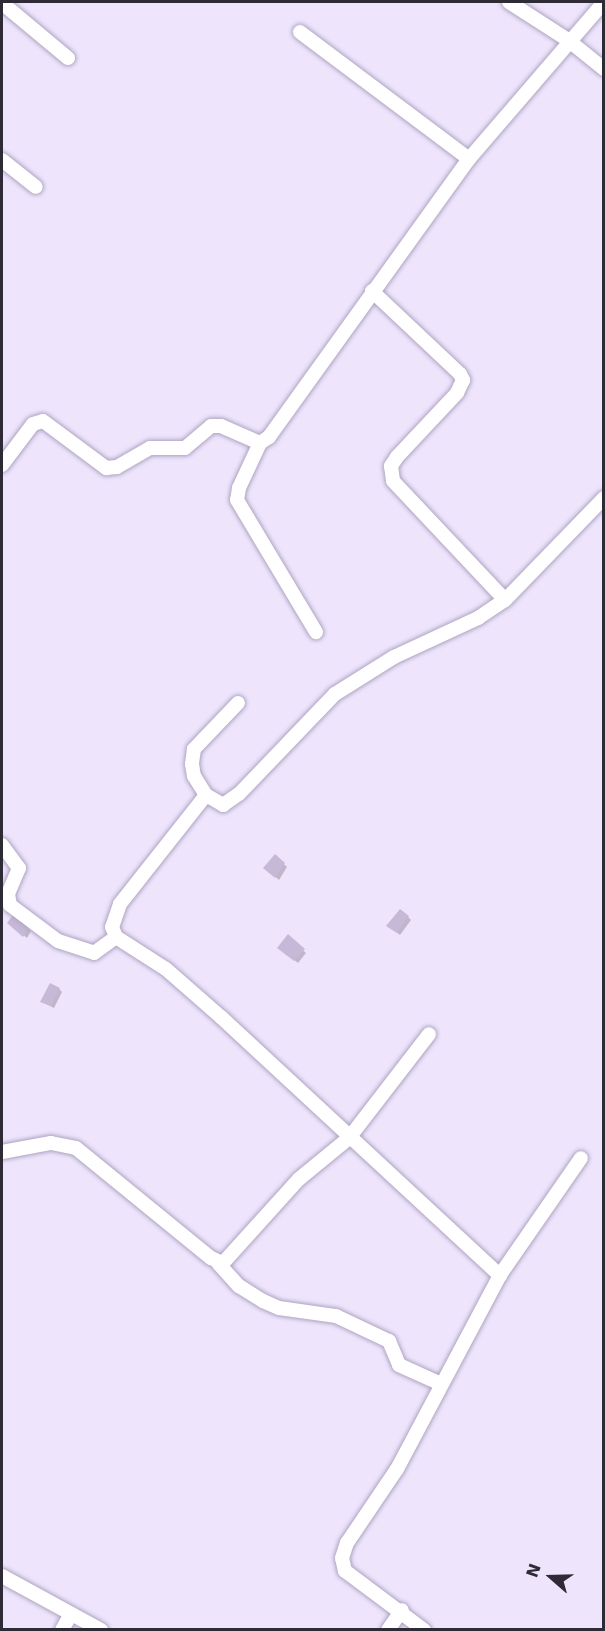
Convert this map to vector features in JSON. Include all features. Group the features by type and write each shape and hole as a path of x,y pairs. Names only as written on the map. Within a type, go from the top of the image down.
{"street":[{"path":"509,2 568,40 603,69"},
{"path":"316,632 237,500 260,442 269,437 469,159 568,40 603,2"},
{"path":"2,3 68,58"},
{"path":"300,32 469,159"},
{"path":"2,160 36,187"},
{"path":"372,291 463,380 457,393 391,466 393,480 505,600"},
{"path":"2,465 33,424 43,421 106,468 117,467 150,448 185,448 211,426 221,426 260,442"},
{"path":"238,703 194,749 194,776 206,795 217,803 229,803 335,694 394,657 478,618 505,600 603,498"},
{"path":"206,795 120,904 112,927 116,937 166,969 500,1275"},
{"path":"2,845 19,868 8,894 10,905 58,940 94,953 116,937"},
{"path":"218,1263 228,1260 299,1179 349,1137 429,1034"},
{"path":"2,1152 51,1143 76,1148 218,1263 239,1286 279,1308 336,1316 389,1341 399,1365 439,1383"},
{"path":"424,1629 402,1610 355,1581 345,1571 342,1558 347,1543 397,1469 439,1383 500,1275 581,1158"},
{"path":"2,1576 101,1629"},
{"path":"388,1629 402,1610"},
{"path":"62,1629 71,1614"}],"building":[{"path":"275,854 285,863 275,878 263,868"},
{"path":"400,909 409,916 397,933 386,926"},
{"path":"13,915 29,927 23,937 7,923"},
{"path":"288,934 305,949 294,961 277,948"},
{"path":"50,983 60,988 51,1006 40,1002"}]}
